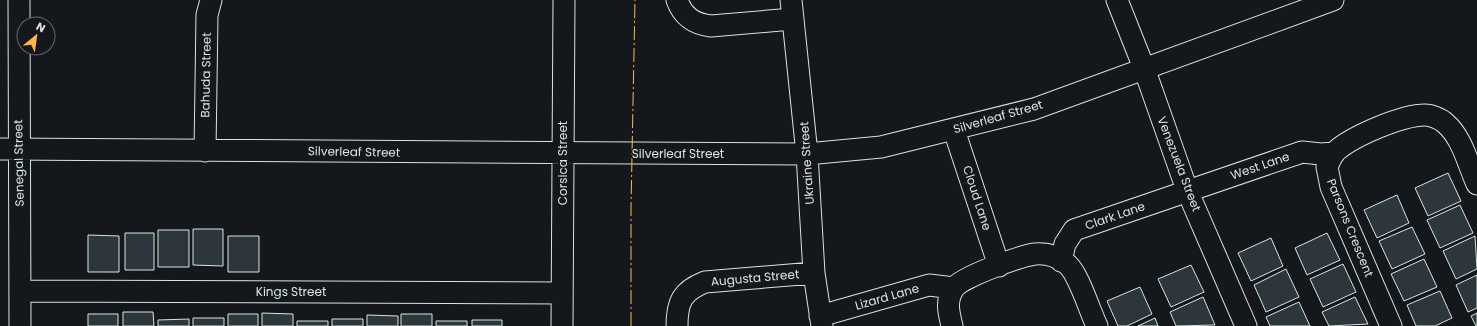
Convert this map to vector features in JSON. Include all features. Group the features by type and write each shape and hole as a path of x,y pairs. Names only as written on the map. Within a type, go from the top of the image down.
{"street":[{"name":"Senegal Street","path":"18,0 9,149 20,291 20,326"},
{"name":"Bahuda Street","path":"206,151 207,15 211,0"},
{"name":"Corsica Street","path":"562,326 564,0"},
{"path":"677,0 685,15 702,25 712,26 792,10"},
{"name":"Venezuela Street","path":"1117,0 1144,68 1188,190 1246,326"},
{"name":"Silverleaf Street","path":"9,149 563,154 807,154 881,146 954,130 1034,109 1333,0"},
{"name":"Ukraine Street","path":"792,10 807,154 814,273 821,321"},
{"path":"1334,153 1350,140 1386,125 1406,117 1427,115 1443,121 1456,133 1477,184"},
{"name":"Cloud Lane","path":"954,130 999,266"},
{"name":"West Lane","path":"1188,190 1302,152 1321,154 1334,153"},
{"name":"Parsons Crescent","path":"1334,153 1327,167 1331,187 1391,326"},
{"name":"Clark Lane","path":"1061,261 1065,244 1074,230 1188,190"},
{"path":"952,326 947,305 954,288 969,276 1034,254 1052,255 1069,266 1079,284 1097,326"},
{"name":"Augusta Street","path":"677,326 680,301 694,287 705,282 814,273"},
{"name":"Lizard Lane","path":"821,321 929,285 954,288"},
{"name":"Kings Street","path":"20,291 562,293"}],"building":[{"path":"1448,173 1461,201 1428,216 1415,188"},
{"path":"1397,195 1409,223 1377,238 1364,210"},
{"path":"1460,205 1473,233 1440,248 1427,220"},
{"path":"1412,227 1425,254 1392,269 1379,241"},
{"path":"193,229 223,229 223,266 193,265"},
{"path":"158,230 189,230 189,267 158,267"},
{"path":"125,233 154,233 154,270 125,270"},
{"path":"1327,233 1340,260 1307,275 1295,248"},
{"path":"88,235 119,236 119,272 88,272"},
{"path":"228,236 259,236 259,272 228,272"},
{"path":"1475,236 1477,269 1456,279 1443,251"},
{"path":"1271,238 1283,266 1251,281 1238,253"},
{"path":"1424,259 1437,287 1404,301 1391,274"},
{"path":"1343,264 1356,292 1323,307 1310,279"},
{"path":"1191,265 1204,292 1171,307 1158,279"},
{"path":"1286,269 1299,297 1266,312 1254,285"},
{"path":"1477,275 1477,308 1468,312 1456,285"},
{"path":"1140,287 1152,314 1127,326 1118,326 1107,301"},
{"path":"1440,291 1452,318 1435,326 1416,326 1407,305"},
{"path":"1203,297 1215,325 1176,326 1170,312"},
{"path":"1355,297 1368,324 1329,326 1322,312"},
{"path":"1299,302 1310,326 1270,326 1266,317"},
{"path":"123,312 153,312 154,326 123,326"},
{"path":"262,313 293,314 293,326 262,326"},
{"path":"1477,313 1477,326 1476,326 1471,316"},
{"path":"88,314 118,314 118,326 88,326"},
{"path":"228,314 258,314 258,326 228,326"},
{"path":"401,314 432,314 432,326 401,326"},
{"path":"367,315 398,316 398,326 367,326"},
{"path":"193,318 224,318 224,326 193,326"},
{"path":"1155,318 1158,326 1138,326"},
{"path":"189,319 189,326 158,326 158,320"},
{"path":"332,319 363,319 363,326 332,326"},
{"path":"472,320 502,320 502,326 472,326"},
{"path":"297,321 328,321 328,326 297,326"},
{"path":"436,321 467,321 467,326 436,326"}],"power":[{"path":"631,326 631,208 635,0"}]}
